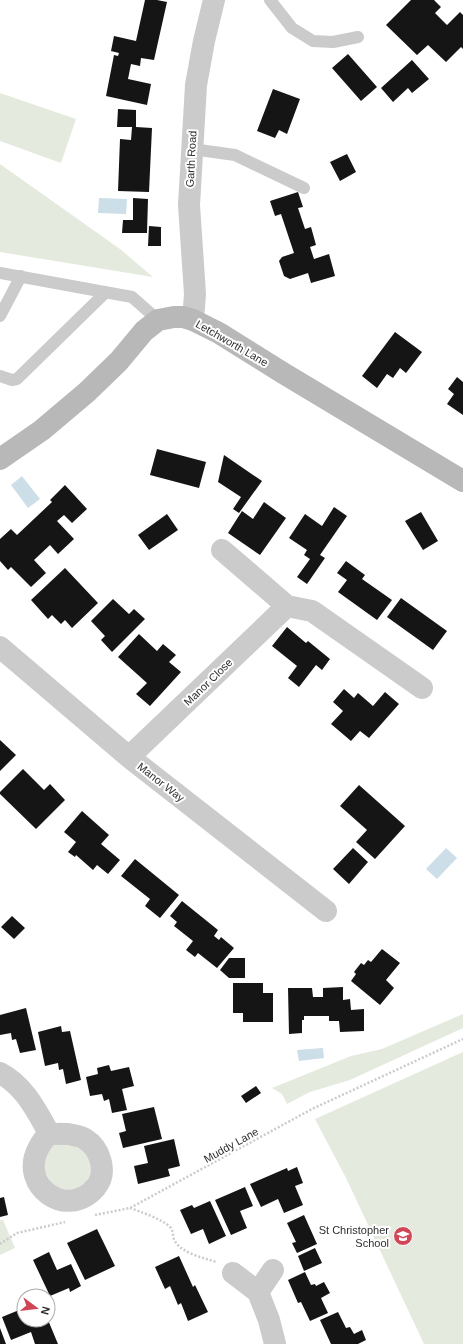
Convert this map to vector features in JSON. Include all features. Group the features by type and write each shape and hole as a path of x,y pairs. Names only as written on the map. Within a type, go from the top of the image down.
{"street":[{"name":"Garth Road","path":"193,320 195,294 189,205 196,85 204,41 214,0"},
{"name":"Letchworth Lane","path":"158,320 174,317 193,320 219,333 463,481"},
{"path":"0,459 42,430 87,392 119,361 144,331 158,320"},
{"path":"222,550 287,606 312,611 422,688"},
{"name":"Manor Close","path":"129,757 287,606"},
{"name":"Manor Way","path":"0,647 129,757 326,911"},
{"path":"0,1073 6,1076 28,1097 50,1135"},
{"path":"258,1292 273,1270"},
{"path":"233,1273 258,1292 269,1320 275,1344"}],"lane":[{"path":"270,0 292,28 313,41 333,42 358,37"},
{"path":"192,149 235,155 304,188"},
{"path":"0,273 132,297 158,320"},
{"path":"0,316 21,276"},
{"path":"0,376 12,380 17,379 106,292"}],"path":[{"name":"Muddy Lane","path":"95,1216 130,1208 312,1109 463,1039"},
{"path":"130,1208 154,1218 172,1228 174,1241 187,1252 232,1269 233,1273"},
{"path":"0,1244 17,1233 66,1222"}],"shaded area":[{"path":"0,93 76,119 61,163 0,141"},
{"path":"0,164 120,249 153,277 0,252"},
{"path":"99,198 127,199 126,214 98,213"},
{"path":"22,476 40,499 28,508 11,485"},
{"path":"446,848 457,858 437,879 426,869"},
{"path":"463,1014 463,1028 350,1080 310,1092 287,1104 282,1094 272,1088 351,1056 382,1049"},
{"path":"323,1048 324,1058 299,1061 297,1050"},
{"name":"St Christopher School","path":"463,1052 463,1344 424,1344 346,1178 315,1119"},
{"path":"68,1134 102,1172 60,1200 36,1154"},
{"path":"0,1220 3,1220 15,1248 0,1255"}],"building":[{"path":"145,0 167,2 154,60 141,58 140,66 131,64 128,79 151,84 147,105 106,96 114,55 118,56 119,53 111,51 114,36 136,41"},
{"path":"411,0 434,0 441,7 435,13 447,25 460,12 463,15 463,49 461,47 446,62 428,45 417,55 386,25"},
{"path":"348,54 377,87 361,101 332,68"},
{"path":"412,60 429,79 412,93 408,88 393,102 381,88"},
{"path":"273,89 300,99 287,134 279,130 275,138 257,131"},
{"path":"118,109 136,110 136,127 152,128 149,192 118,191 120,139 131,140 132,127 117,127"},
{"path":"347,154 356,172 340,181 330,162"},
{"path":"298,192 303,207 298,208 305,229 311,227 316,245 310,247 314,259 329,254 335,276 311,283 308,273 290,279 284,276 279,261 282,257 294,253 281,214 275,216 270,201"},
{"path":"133,198 148,199 147,233 122,233 123,220 133,220"},
{"path":"149,226 161,227 161,246 148,246"},
{"path":"395,332 422,352 406,373 400,368 393,378 387,374 377,388 362,376"},
{"path":"457,377 463,382 463,415 447,404 454,394 448,389"},
{"path":"157,449 206,462 199,488 150,475"},
{"path":"224,455 262,481 239,513 233,509 241,497 218,482"},
{"path":"65,485 87,509 72,523 64,515 57,521 74,539 58,554 50,545 34,560 46,573 31,587 11,567 8,570 0,561 0,539 11,529 17,535 52,502 50,500"},
{"path":"264,502 286,518 260,555 228,533 242,511 253,519"},
{"path":"334,507 347,516 320,555 325,558 307,584 297,577 310,559 304,555 307,550 289,538 305,514 322,526"},
{"path":"421,512 438,541 423,550 405,521"},
{"path":"167,514 178,530 149,550 138,535"},
{"path":"346,561 365,575 362,579 392,600 377,620 338,592 347,580 337,573"},
{"path":"65,568 98,603 72,628 65,620 61,624 52,615 48,619 31,600"},
{"path":"401,598 447,631 433,650 387,617"},
{"path":"113,599 129,614 134,609 145,619 112,652 101,640 105,636 91,621"},
{"path":"287,627 306,643 308,641 330,659 322,670 316,665 299,687 288,678 297,666 272,646"},
{"path":"139,634 157,651 163,644 176,655 169,662 181,672 150,706 136,694 147,683 118,657"},
{"path":"344,689 354,698 358,693 373,706 385,692 399,704 369,738 360,731 351,741 331,724 343,711 333,702"},
{"path":"0,740 16,755 0,771"},
{"path":"23,769 44,790 50,784 65,800 36,829 0,794 0,792"},
{"path":"359,785 405,826 375,859 356,842 367,830 340,806"},
{"path":"82,811 109,835 101,844 120,860 108,874 97,865 93,870 76,855 75,857 68,852 76,842 64,832"},
{"path":"353,848 368,862 349,884 333,869"},
{"path":"135,859 179,895 160,918 145,906 150,899 121,876"},
{"path":"182,901 218,930 214,936 219,940 221,937 234,948 217,968 198,953 195,957 186,950 193,941 174,926 177,922 170,916"},
{"path":"12,916 25,928 14,939 1,927"},
{"path":"382,949 400,963 386,980 394,988 380,1005 351,981 356,974 354,972 361,963 364,965 368,960 371,962"},
{"path":"229,958 245,958 245,978 229,978 220,970"},
{"path":"233,983 263,983 263,993 273,993 273,1022 243,1022 243,1013 233,1013"},
{"path":"343,987 343,1000 350,999 351,1010 364,1009 364,1031 340,1032 339,1021 329,1021 329,1016 304,1016 304,1020 302,1020 302,1033 289,1034 288,988 312,988 313,997 323,997 323,988"},
{"path":"26,1008 36,1050 20,1053 16,1039 12,1040 11,1033 0,1035 0,1015"},
{"path":"61,1026 62,1032 70,1031 81,1080 66,1084 63,1069 59,1070 58,1063 45,1066 38,1032"},
{"path":"109,1065 111,1071 129,1067 134,1086 122,1089 127,1110 112,1113 109,1099 104,1101 102,1094 90,1096 86,1077 98,1074 97,1068"},
{"path":"256,1086 261,1093 246,1103 241,1096"},
{"path":"154,1107 162,1139 123,1148 119,1133 126,1131 122,1114"},
{"path":"174,1139 180,1166 168,1169 170,1176 138,1184 134,1166 148,1163 144,1146"},
{"path":"297,1167 303,1183 295,1186 303,1205 284,1213 278,1199 261,1207 250,1184 287,1168 288,1171"},
{"path":"245,1187 253,1206 240,1211 247,1228 231,1235 215,1200"},
{"path":"4,1197 8,1215 0,1217 0,1198"},
{"path":"210,1201 226,1236 209,1244 203,1229 191,1234 180,1210 192,1205 194,1208"},
{"path":"304,1215 317,1244 297,1253 292,1243 296,1242 287,1223"},
{"path":"97,1229 115,1266 85,1280 67,1243"},
{"path":"315,1248 322,1263 304,1271 298,1256"},
{"path":"49,1252 57,1270 71,1264 81,1286 70,1292 69,1288 56,1293 56,1288 46,1288 33,1260"},
{"path":"179,1256 193,1287 195,1285 208,1312 188,1321 181,1303 178,1305 170,1286 165,1289 155,1267"},
{"path":"305,1272 311,1285 315,1284 316,1286 324,1282 330,1293 321,1298 328,1313 310,1321 301,1302 298,1303 288,1280"},
{"path":"16,1311 16,1328 51,1328 58,1344 35,1344 31,1332 11,1340 2,1317"},
{"path":"338,1312 346,1328 350,1327 354,1334 362,1330 366,1340 358,1344 331,1344 320,1320"},
{"path":"0,1328 6,1344 0,1344"}],"place":[{"name":"St Christopher School","path":"403,1236"}]}
